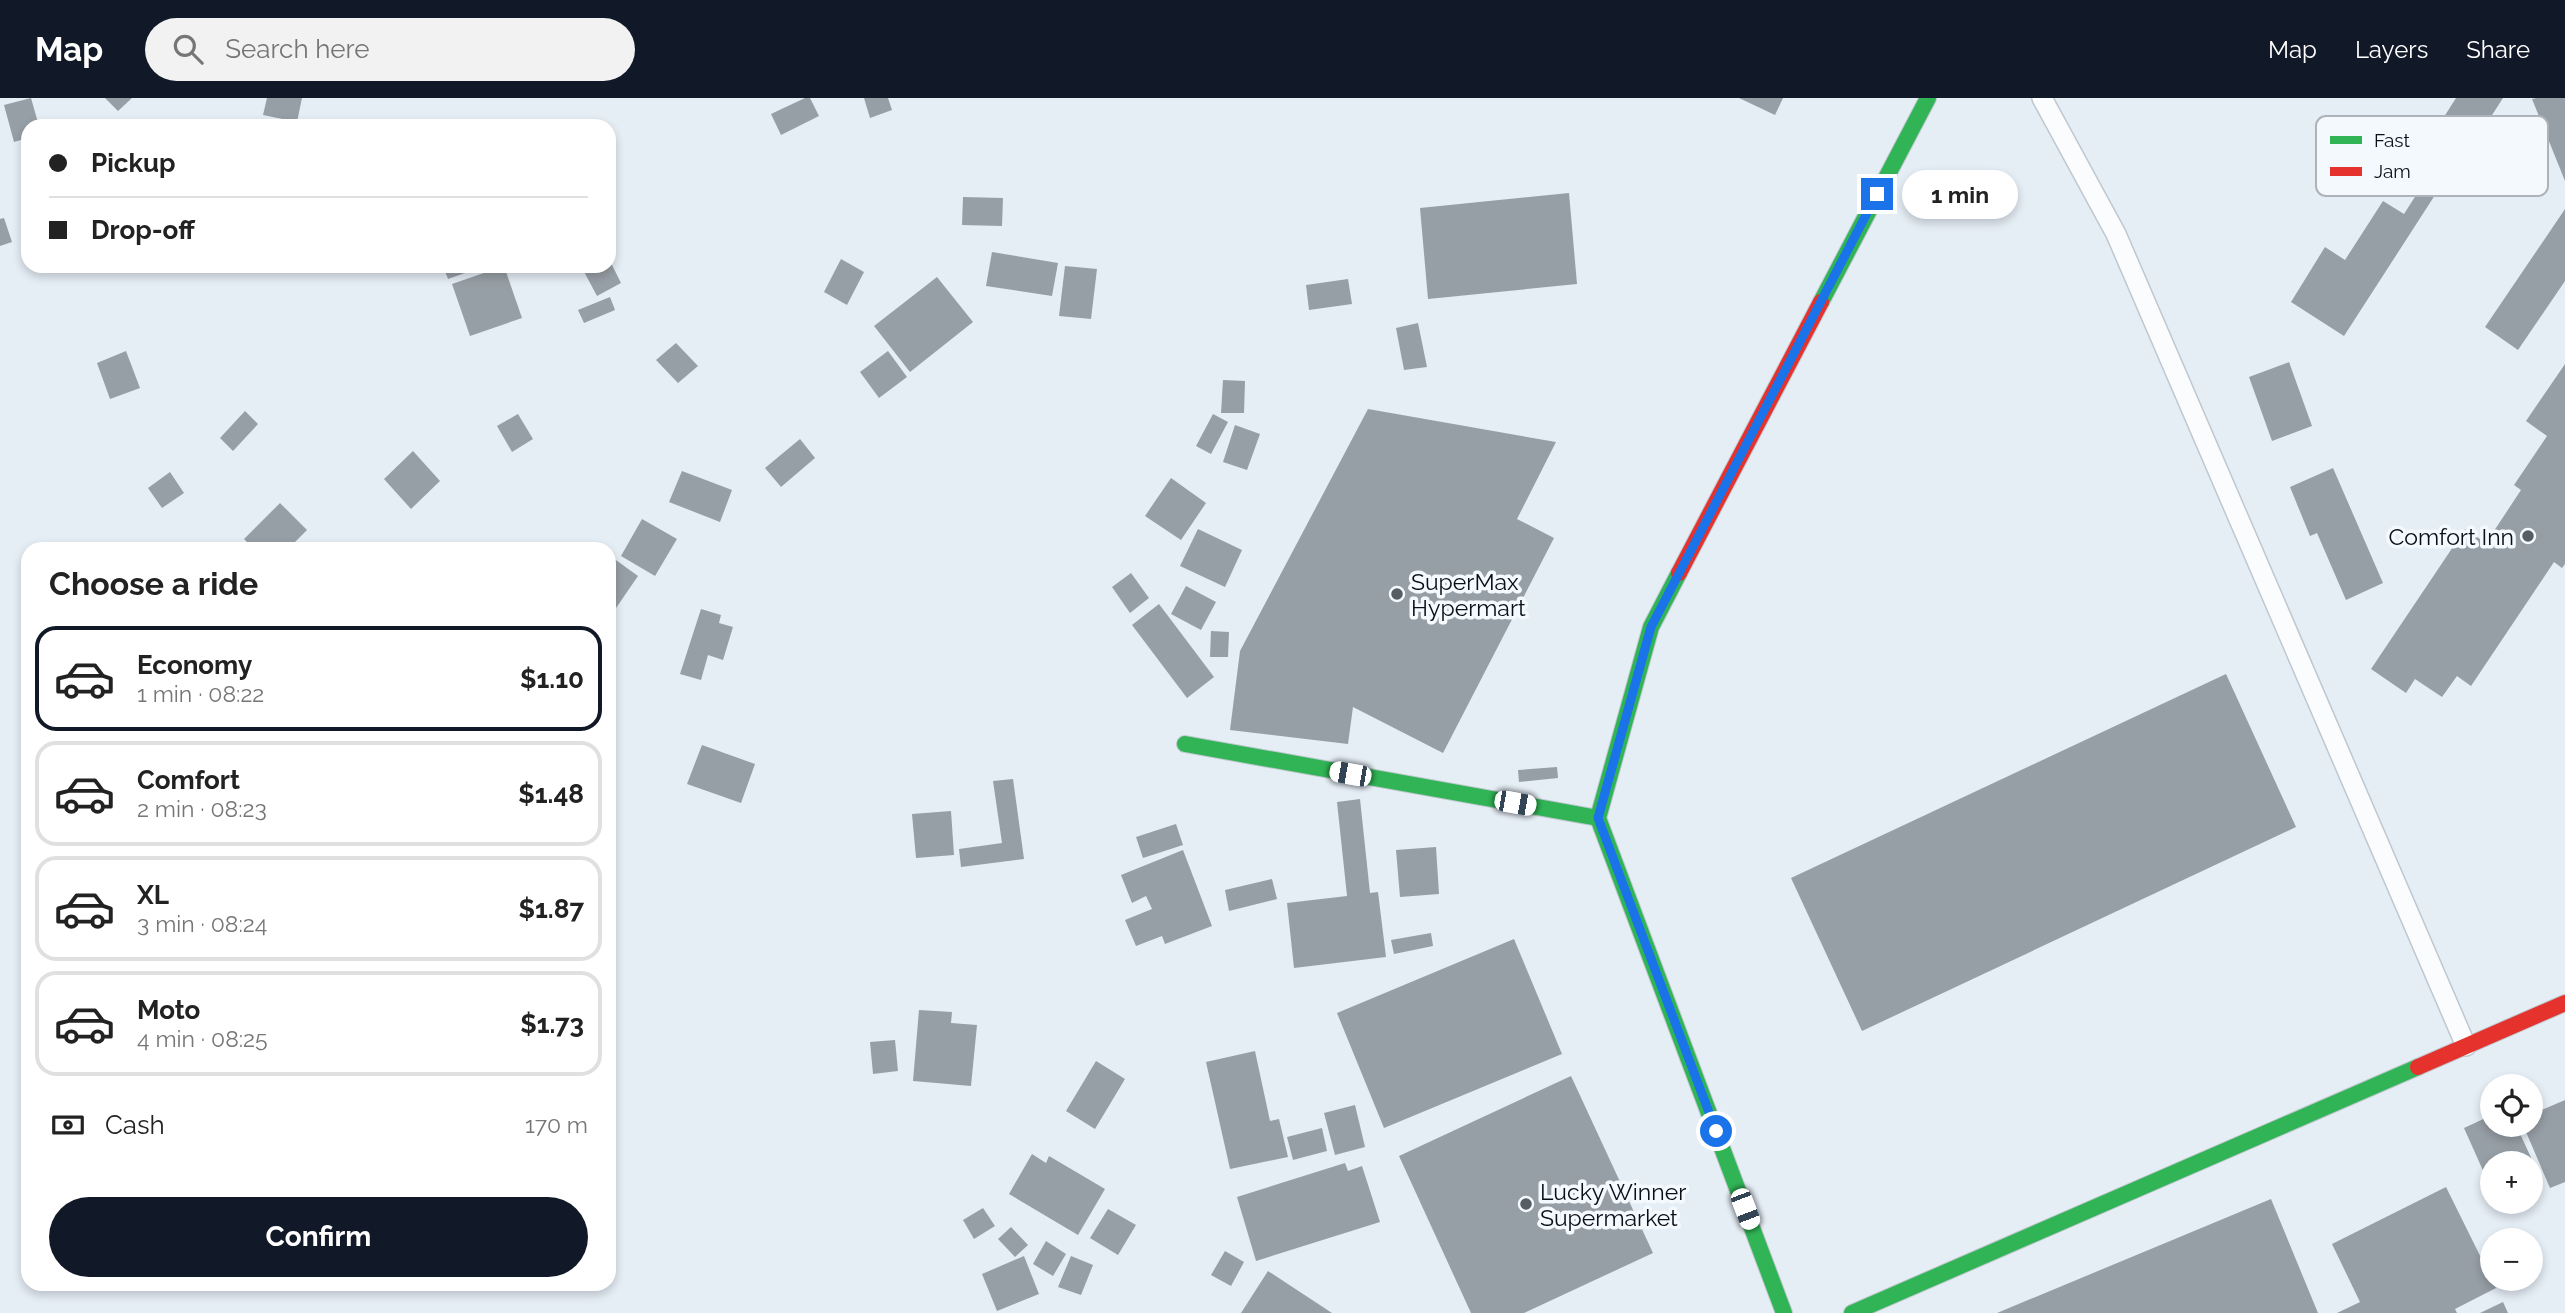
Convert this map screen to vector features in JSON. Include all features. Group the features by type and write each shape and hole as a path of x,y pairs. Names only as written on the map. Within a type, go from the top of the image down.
{"street":[{"path":"1784,1313 1598,818 1651,627 1928,98"},
{"path":"1185,744 1598,818"},
{"path":"1852,1313 2565,1003"}],"lane":[{"path":"2042,98 2116,234 2466,1046"}],"building":[{"path":"31,98 37,119 21,119 21,140 14,142 4,105"},
{"path":"105,98 132,98 118,111"},
{"path":"267,98 302,98 298,119 263,115"},
{"path":"810,98 819,116 781,135 771,114"},
{"path":"864,98 888,98 892,110 870,118"},
{"path":"1739,98 1783,98 1775,115"},
{"path":"2456,98 2503,98 2491,116 2445,116"},
{"path":"2565,98 2565,181 2548,139 2548,116 2539,116 2532,99"},
{"path":"1569,193 1577,284 1428,299 1420,208"},
{"path":"2415,196 2434,196 2344,336 2291,302 2325,247 2345,260 2383,201 2404,214"},
{"path":"963,197 1003,198 1002,226 962,225"},
{"path":"2565,209 2565,281 2518,350 2485,327"},
{"path":"4,218 12,242 0,246 0,219"},
{"path":"992,252 1058,263 1052,296 986,286"},
{"path":"841,259 864,272 847,305 824,292"},
{"path":"1065,266 1097,269 1091,319 1059,316"},
{"path":"446,273 465,273 448,279"},
{"path":"484,273 506,273 522,318 470,336 452,284"},
{"path":"585,273 616,273 621,283 597,296"},
{"path":"937,277 973,322 910,372 874,326"},
{"path":"1348,279 1352,304 1309,310 1306,285"},
{"path":"610,297 615,310 584,323 578,310"},
{"path":"1418,323 1427,367 1404,370 1396,328"},
{"path":"676,343 698,366 678,383 656,360"},
{"path":"126,351 140,388 110,399 97,363"},
{"path":"888,351 907,377 879,398 860,372"},
{"path":"2289,362 2312,426 2272,441 2249,377"},
{"name":"Comfort Inn","path":"2565,364 2565,564 2562,568 2554,562 2471,686 2457,676 2442,697 2415,679 2406,693 2371,669 2465,529 2486,543 2521,490 2514,485 2547,436 2526,421"},
{"path":"1223,380 1245,381 1244,413 1221,413"},
{"name":"SuperMax Hypermart","path":"1368,409 1556,442 1517,519 1554,538 1443,753 1353,707 1348,744 1230,730 1240,651"},
{"path":"245,411 258,424 233,451 220,438"},
{"path":"518,414 533,439 512,452 497,426"},
{"path":"1213,414 1228,422 1211,454 1196,446"},
{"path":"1235,425 1260,434 1247,470 1223,462"},
{"path":"800,439 815,458 781,487 765,468"},
{"path":"413,451 440,481 411,509 384,479"},
{"path":"2333,468 2383,583 2346,600 2317,533 2310,536 2290,487"},
{"path":"682,471 732,490 720,522 669,502"},
{"path":"170,472 184,493 162,508 148,488"},
{"path":"1171,478 1206,503 1181,540 1145,516"},
{"path":"280,503 307,530 295,542 247,542 244,539"},
{"path":"642,519 677,539 655,576 621,556"},
{"path":"1198,529 1242,550 1225,587 1180,566"},
{"path":"616,560 638,576 616,608"},
{"path":"1131,573 1149,598 1130,613 1112,587"},
{"path":"1186,586 1216,602 1201,630 1171,614"},
{"path":"1159,604 1214,677 1187,698 1132,625"},
{"path":"701,609 721,615 719,623 733,627 723,660 708,655 701,680 680,674"},
{"path":"1211,631 1229,632 1228,657 1210,657"},
{"path":"2226,674 2296,827 1862,1031 1791,878"},
{"path":"702,745 755,764 741,803 687,784"},
{"path":"1557,767 1558,778 1519,782 1518,770"},
{"path":"1013,779 1024,859 961,867 959,849 1002,843 993,781"},
{"path":"1360,799 1370,893 1378,892 1386,957 1294,968 1287,903 1347,896 1337,802"},
{"path":"951,811 954,855 916,858 912,814"},
{"path":"1176,824 1183,845 1143,858 1136,837"},
{"path":"1436,847 1439,894 1400,897 1396,850"},
{"path":"1183,850 1212,926 1165,944 1162,936 1136,946 1125,920 1152,909 1146,896 1132,903 1121,875"},
{"path":"1272,879 1277,899 1229,911 1225,890"},
{"path":"1431,933 1433,946 1394,954 1391,940"},
{"path":"1514,939 1562,1054 1384,1128 1337,1013"},
{"path":"919,1010 952,1012 951,1023 977,1025 971,1086 913,1081"},
{"path":"895,1040 898,1071 873,1074 870,1042"},
{"path":"1255,1051 1270,1121 1279,1119 1288,1157 1230,1169 1206,1062"},
{"path":"1096,1061 1125,1079 1095,1129 1066,1111"},
{"name":"Lucky Winner Supermarket","path":"1571,1076 1653,1253 1524,1313 1471,1313 1399,1156"},
{"path":"2565,1100 2565,1182 2550,1188 2543,1172 2543,1151 2534,1151 2528,1137 2543,1137 2543,1109"},
{"path":"1355,1105 1365,1147 1335,1155 1324,1113"},
{"path":"2480,1121 2480,1137 2522,1137 2528,1151 2480,1151 2480,1164 2464,1128"},
{"path":"1322,1128 1327,1151 1293,1160 1287,1137"},
{"path":"1032,1154 1046,1163 1049,1156 1105,1189 1078,1235 1009,1194"},
{"path":"1345,1163 1348,1171 1362,1166 1380,1222 1256,1261 1237,1197"},
{"path":"2446,1187 2480,1256 2480,1291 2490,1291 2455,1309 2457,1313 2337,1313 2360,1302 2332,1244"},
{"path":"2271,1199 2318,1313 1997,1313"},
{"path":"983,1208 995,1226 974,1239 963,1220"},
{"path":"1108,1209 1136,1225 1118,1255 1090,1238"},
{"path":"1011,1227 1028,1245 1015,1257 998,1239"},
{"path":"1046,1241 1066,1254 1053,1276 1033,1264"},
{"path":"1225,1251 1244,1262 1231,1286 1211,1275"},
{"path":"1024,1256 1039,1294 997,1311 982,1274"},
{"path":"1071,1256 1093,1265 1081,1295 1058,1287"},
{"path":"1268,1271 1332,1313 1241,1313"},
{"path":"2503,1302 2508,1313 2480,1313"}],"traffic: fast":[{"path":"1821,302 1928,98"},
{"path":"1679,573 1651,627 1598,818 1784,1313"},
{"path":"1185,744 1598,818"},
{"path":"1852,1313 2418,1067"}],"traffic: jam":[{"path":"1679,573 1821,302"},
{"path":"2418,1067 2565,1003"}],"place":[{"name":"Comfort Inn","path":"2528,536"},
{"name":"SuperMax Hypermart","path":"1397,594"},
{"name":"Lucky Winner Supermarket","path":"1526,1204"}],"route":[{"path":"1716,1131 1598,818 1651,627 1877,194"}]}
